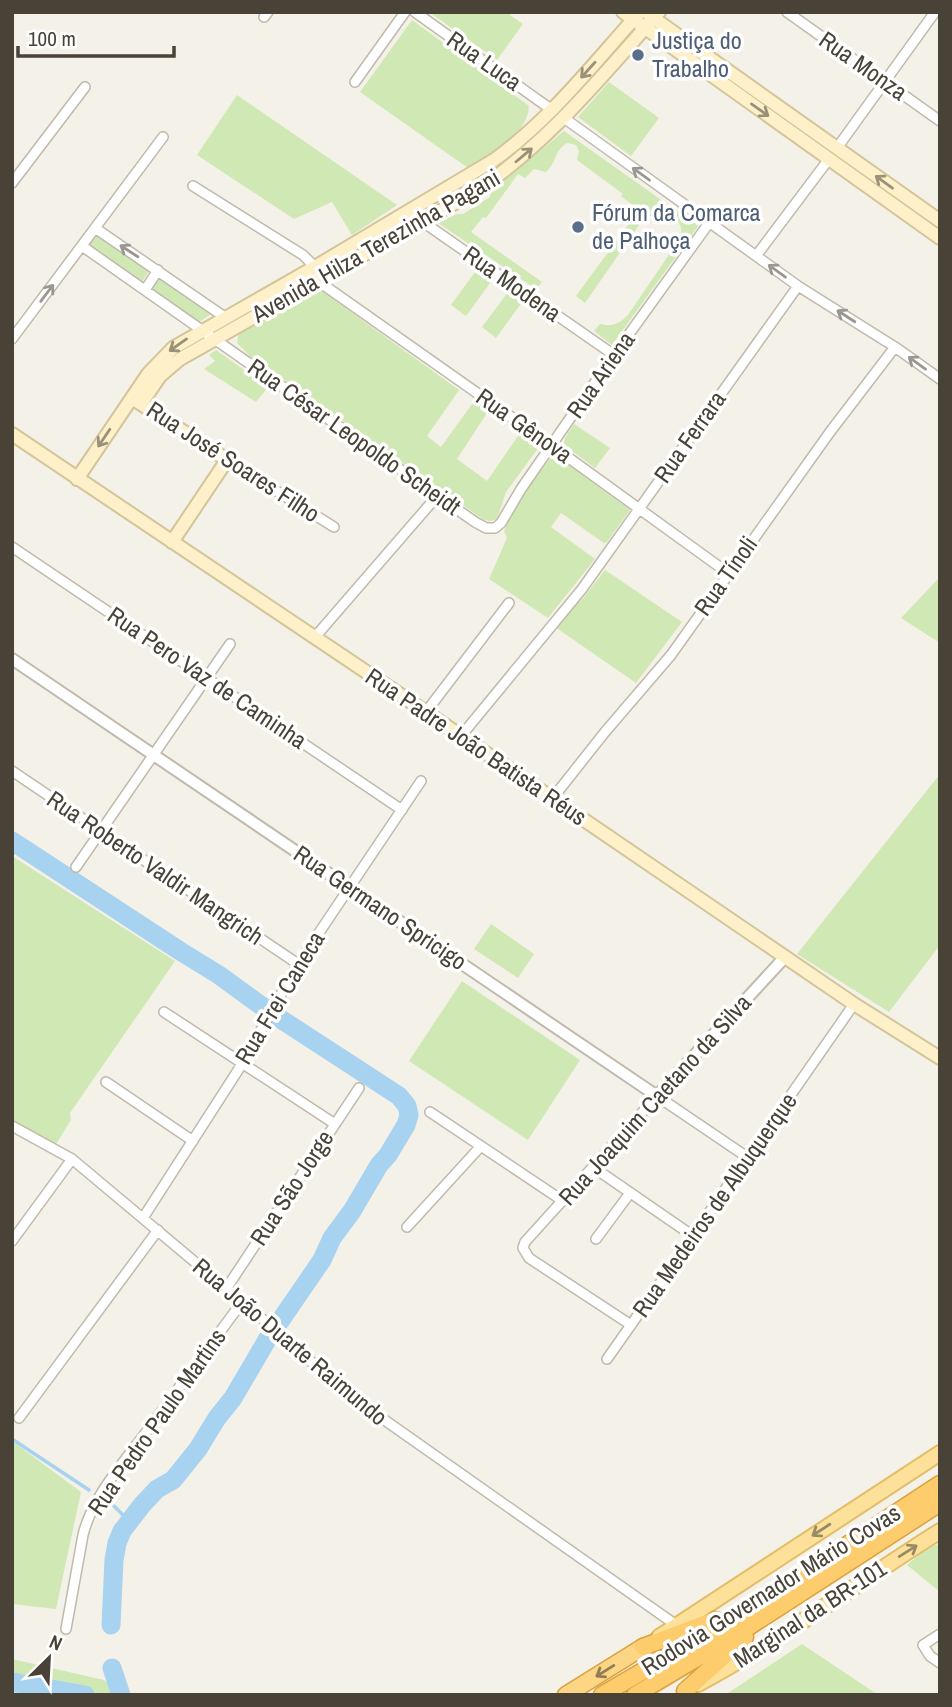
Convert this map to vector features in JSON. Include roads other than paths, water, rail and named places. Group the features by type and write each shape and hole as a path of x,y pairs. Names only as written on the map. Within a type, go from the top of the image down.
{"highway":[{"name":"Rodovia Governador Mário Covas","path":"602,1695 754,1606 940,1484"},
{"name":"Rodovia Governador Mário Covas","path":"635,1695 776,1610 940,1503"},
{"path":"566,1695 643,1647 754,1606"},
{"path":"682,1693 776,1610"}],"main road":[{"name":"Avenida Hilza Terezinha Pagani","path":"136,401 169,368 514,146 552,110 632,15"},
{"path":"632,15 651,18 940,221"},
{"name":"Avenida Hilza Terezinha Pagani","path":"136,401 164,356 173,348 226,318 423,222 500,175 564,118 651,18"},
{"path":"651,18 829,159 940,238"},
{"path":"552,110 564,118"},
{"path":"437,195 446,208"},
{"path":"77,479 136,401"},
{"name":"Rua José Soares Filho","path":"136,401 227,460"},
{"name":"Rua Padre João Batista Réus","path":"12,434 855,1004 938,1053"},
{"path":"172,542 227,460"},
{"path":"643,1647 940,1452"},
{"name":"Marginal da BR-101","path":"682,1693 754,1654 854,1585 939,1532"}],"street":[{"path":"355,82 405,12"},
{"name":"Rua Luca","path":"415,12 552,110"},
{"name":"Rua Monza","path":"787,12 940,121"},
{"path":"837,148 935,12"},
{"path":"12,183 85,87"},
{"path":"564,118 798,286 895,347 940,379"},
{"path":"12,340 163,137"},
{"path":"757,256 829,159"},
{"name":"Rua Gênova","path":"193,186 303,255 325,286 728,573"},
{"name":"Rua Modena","path":"414,208 423,222 614,355"},
{"name":"Rua Ariena","path":"495,528 709,223"},
{"path":"95,228 226,318"},
{"name":"Rua César Leopoldo Scheidt","path":"82,246 475,522 485,528 495,528"},
{"path":"145,290 158,270"},
{"name":"Rua Ferrara","path":"461,736 582,589 798,286"},
{"name":"Rua Tínoli","path":"552,799 665,663 830,432 895,347"},
{"name":"Rua José Soares Filho","path":"227,460 334,527"},
{"path":"315,637 438,495"},
{"name":"Rua Pero Vaz de Caminha","path":"12,547 402,810"},
{"path":"426,712 509,603"},
{"path":"76,867 230,644"},
{"name":"Rua Germano Spricigo","path":"12,659 747,1157"},
{"name":"Rua Roberto Valdir Mangrich","path":"12,771 298,964"},
{"name":"Rua Frei Caneca","path":"143,1217 242,1063 298,964 421,781"},
{"name":"Rua Joaquim Caetano da Silva","path":"524,1242 785,957"},
{"name":"Rua Medeiros de Albuquerque","path":"524,1242 523,1248 529,1258 631,1325 855,1004"},
{"path":"164,1012 335,1124"},
{"path":"106,1082 193,1141"},
{"name":"Rua São Jorge","path":"226,1289 359,1088"},
{"path":"430,1112 563,1200"},
{"name":"Rua João Duarte Raimundo","path":"12,1126 72,1159 349,1395 676,1625"},
{"path":"407,1227 481,1146"},
{"path":"12,1241 72,1159"},
{"path":"593,1167 692,1236"},
{"path":"596,1239 630,1193"},
{"path":"19,1418 158,1230"},
{"name":"Rua Pedro Paulo Martins","path":"66,1629 83,1535 94,1508 113,1477 242,1302"},
{"path":"607,1359 631,1325"},
{"path":"940,1634 923,1645 930,1656 940,1663"}],"waterway":[{"path":"12,841 219,975 263,1007"},
{"path":"111,1625 114,1560 122,1531 142,1505 157,1489 173,1480 198,1449 233,1398 267,1340 322,1260 332,1238 388,1155 409,1115 407,1106 399,1096 276,1016"},
{"path":"12,1439 89,1490"},
{"path":"114,1506 130,1522"},
{"path":"112,1668 121,1695"},
{"path":"12,1682 85,1695"}],"place":[{"name":"Justiça do Trabalho","path":"638,55"},
{"name":"Fórum da Comarca de Palhoça","path":"578,227"}]}
